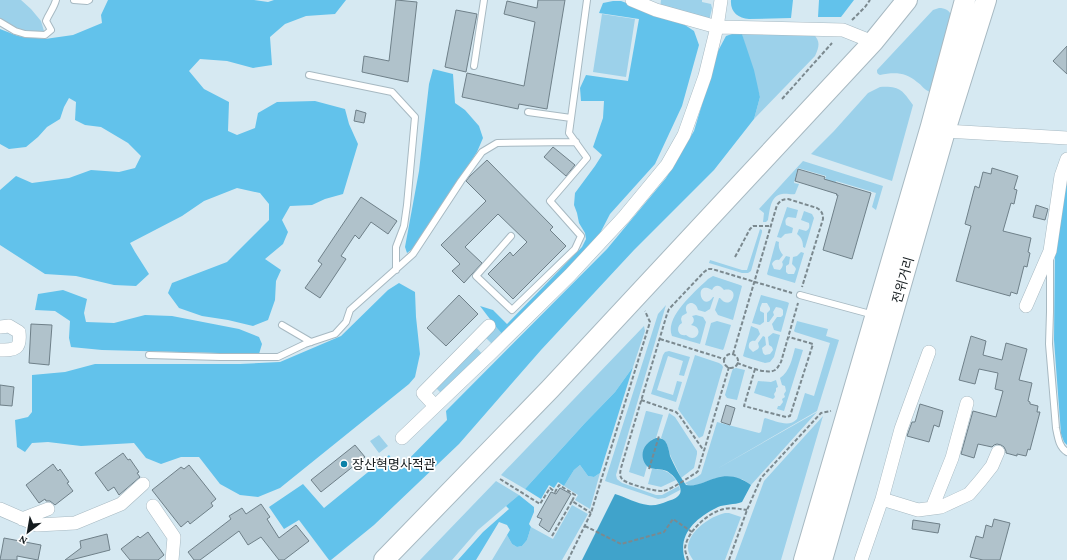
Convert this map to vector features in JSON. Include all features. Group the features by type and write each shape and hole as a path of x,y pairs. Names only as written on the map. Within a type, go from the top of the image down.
{"main road":[{"path":"384,560 550,389 873,42 907,0"},
{"name":"전위거리","path":"804,560 931,126 965,0"},
{"name":"전위거리","path":"822,560 946,131 986,0"}],"street":[{"path":"632,0 656,10 717,27 843,30 873,42"},
{"path":"402,438 570,275 624,217 667,165 684,135 705,76 717,27 721,0"},
{"path":"946,131 1067,138"},
{"path":"1026,306 1050,251 1061,176 1067,159"},
{"path":"0,326 9,326 19,332 20,342 18,347 11,350 0,350"},
{"path":"435,406 423,393 489,326"},
{"path":"861,560 882,499 901,428 929,352"},
{"path":"932,508 952,458 967,403"},
{"path":"882,499 918,510 941,507 968,494 992,466 998,452"},
{"path":"0,509 37,525 75,523 121,504 143,484"},
{"path":"152,506 174,537 172,560"},
{"path":"22,518 48,509"}],"lane":[{"path":"0,22 15,31 25,34 45,35 51,30 46,21 56,0"},
{"path":"74,0 89,0"},
{"path":"474,66 484,0"},
{"path":"511,236 476,276 512,310 575,249 581,236 550,201 587,158 569,133 587,0"},
{"path":"310,75 392,92 415,117 408,206 404,226 396,247 396,270"},
{"path":"528,112 571,118"},
{"path":"150,355 278,357 335,334 346,322 350,310 413,254 482,152 497,143 576,142"},
{"path":"1050,251 1049,344 1058,440 1061,447 1067,452"},
{"path":"800,295 875,316"},
{"path":"282,325 312,342"}],"path":[{"path":"782,99 870,0"},
{"path":"733,354 779,202 783,199 788,199 817,208 821,211 823,219 781,362 772,372 766,372 737,363"},
{"path":"735,257 753,226 771,226"},
{"path":"729,367 698,471 662,491 656,491 622,479 620,475 620,468 669,309 704,272 712,269 800,295"},
{"path":"568,560 592,513 650,322 644,311"},
{"path":"755,369 744,406 786,417 790,416 813,344 788,336"},
{"path":"660,339 724,359"},
{"path":"724,359 729,354 733,354"},
{"path":"724,359 726,366 732,368 737,363 736,356 733,354"},
{"path":"641,400 676,412 704,451"},
{"path":"729,560 747,510 761,478 821,413 849,406"},
{"path":"649,469 659,436"},
{"path":"500,479 540,504 550,488 555,492 559,485 575,495 552,536"},
{"path":"572,501 592,513"},
{"path":"688,560 685,547 689,536 705,519 724,509 731,508 747,510"},
{"path":"585,526 621,544 664,532 673,519 692,532"}],"shaded area":[{"path":"0,0 21,0 41,21 44,31 22,31 0,18"},
{"path":"108,0 254,0 268,2 274,0 346,0 335,14 306,16 285,24 270,37 272,65 253,68 227,61 200,59 189,71 204,89 229,102 228,131 237,135 255,128 258,113 277,102 315,101 345,109 349,124 358,144 343,194 325,199 312,205 290,206 282,220 288,232 283,244 265,259 281,270 276,281 275,300 268,320 253,326 202,316 179,308 168,293 172,283 227,262 269,220 269,204 260,193 237,188 204,201 182,216 130,243 149,274 136,286 114,285 76,276 45,274 0,245 0,190 16,176 32,183 69,178 91,170 119,172 135,168 141,156 128,143 101,127 85,125 75,120 76,102 69,98 60,119 47,127 26,147 9,149 0,144 0,29 18,36 45,39 73,35 102,23 101,15"},
{"path":"661,0 702,0 702,2 711,4 712,8 709,21 660,8"},
{"path":"731,0 793,0 791,18 749,19 741,17 733,11"},
{"path":"819,0 854,0 841,17 818,17"},
{"path":"621,1 682,23 694,31 699,45 682,106 655,164 610,214 595,243 503,335 480,306 493,310 507,324 582,247 586,239 585,233 579,223 574,205 575,193 602,155 593,147 603,118 604,101 581,101 580,88 586,75 628,81 639,19 599,13 603,3"},
{"path":"939,8 947,10 952,16 930,92 909,76 895,73 878,74 877,70 933,10"},
{"path":"602,14 635,19 626,77 593,72"},
{"path":"741,31 813,34 818,42 815,56 754,119 760,97"},
{"path":"741,31 754,70 760,97 754,119 714,170 634,250 541,350 459,444 374,525 331,560 329,560 299,520 284,529 269,507 303,484 324,508 389,455 399,469 447,420 446,411 607,249 666,178 694,131 718,51 726,36"},
{"path":"433,69 453,74 455,103 465,110 479,126 483,138 477,152 414,248 407,253 405,247 419,171 429,84"},
{"path":"880,87 892,87 900,90 913,105 892,181 811,154 868,93"},
{"path":"803,161 883,186 876,210 872,207 876,193 836,181 833,189 824,186 826,176 798,168 794,183 799,184 795,194 778,195 771,204 768,220 763,222 764,213 759,209"},
{"path":"1067,179 1067,445 1061,434 1054,340 1055,248"},
{"path":"787,207 798,210 796,218 788,217 786,219 786,225 793,228 792,233 785,234 781,238 777,237"},
{"path":"804,211 812,214 814,218 805,248 803,247 801,239 797,234 799,229 806,231 809,228 809,223 801,220"},
{"path":"760,229 762,232 751,271 748,273 742,273 709,263 710,260 742,270 747,270"},
{"path":"776,241 779,242 783,255 779,260 772,263 774,269 780,270 783,265 782,262 786,256 790,257 789,264 786,266 786,272 788,274 794,274 796,269 792,264 793,257 797,256 801,252 804,253 795,283 767,274"},
{"path":"713,276 742,286 733,320 718,315 715,310 719,298 728,303 733,298 733,292 724,290 718,286 712,290 706,288 702,289 701,296 705,302 714,297 710,309 705,312 698,310 692,303 687,304 687,313 682,316 682,323 678,329 681,335 686,335 690,338 696,337 698,334 698,329 691,325 694,321 692,316 696,315 703,317 706,322 700,344 672,336 671,329 673,321 682,305 708,279"},
{"path":"399,283 415,292 420,354 415,377 409,384 280,488 258,497 240,495 220,484 199,457 181,457 161,464 146,458 134,443 81,446 48,442 32,443 25,452 17,447 15,420 28,417 32,412 32,375 65,372 95,364 240,364 280,362 341,336 388,290"},
{"path":"63,290 87,299 84,313 86,322 114,323 145,315 172,316 239,329 259,337 262,344 259,354 102,350 71,347 69,338 70,321 55,311 35,310 38,294"},
{"path":"761,295 789,303 781,332 774,330 772,324 777,317 781,317 783,315 783,310 776,307 773,312 774,315 769,322 767,322 767,313 770,308 767,303 762,303 760,308 760,311 764,313 764,322 760,325 752,323"},
{"path":"666,305 616,475 617,479 622,483 656,495 662,495 679,486 680,490 665,498 658,499 605,481 658,314"},
{"path":"717,321 731,325 723,350 705,345 711,323"},
{"path":"797,321 828,329 826,336 839,340 817,411 715,470 817,412 751,485 742,479 716,478 690,486 686,484 685,483 701,474 717,422 759,433 761,432 765,418 782,423 794,422 797,419 805,393 814,396 830,343 795,332"},
{"path":"644,326 645,331 633,367 615,392 525,489 501,475"},
{"path":"751,326 758,329 760,334 755,341 752,341 749,344 749,348 753,352 758,349 758,343 763,336 765,337 766,345 762,348 763,353 765,355 770,354 773,350 769,345 768,337 773,333 780,335 774,357 770,362 765,363 743,356"},
{"path":"496,327 503,335 493,345 485,337"},
{"path":"475,346 483,355 442,394 434,386"},
{"path":"795,348 803,350 784,411 777,409 783,402 782,399 785,397 784,394 786,391 780,378 786,372 792,360"},
{"path":"669,351 690,357 684,376 679,375 683,361 668,356 657,390 673,395 677,381 682,382 676,402 651,394 663,355 665,352"},
{"path":"695,355 719,363 723,367 703,436 699,438 678,409"},
{"path":"633,367 600,473 594,477 588,476 580,465 574,470 564,486 558,482 554,488 549,485 541,499 525,489 615,392"},
{"path":"736,368 745,370 737,400 727,398 725,395 732,371"},
{"path":"776,380 778,387 776,388 774,394 775,397 773,399 754,393 758,381 771,382"},
{"path":"646,411 663,415 656,438 651,440 644,477 629,472"},
{"path":"669,413 675,417 697,451 694,468 681,478 667,445 661,438"},
{"path":"823,416 781,560 735,560 764,481"},
{"path":"379,435 388,446 379,453 370,441"},
{"path":"656,438 664,440 666,443 679,475 686,485 697,484 725,476 739,478 751,485 742,502 724,505 710,511 702,516 690,528 684,542 683,551 685,560 582,560 615,494 640,503 651,505 663,503 674,499 679,495 681,490 673,476 664,470 648,467 644,461 643,453 646,445"},
{"path":"580,465 588,476 594,477 600,473 590,509 575,500 578,495 564,486 574,470"},
{"path":"652,469 666,471 676,480 661,487 648,484"},
{"path":"496,481 519,495 478,530 452,560 420,560"},
{"path":"519,495 534,507 534,512 529,524 531,527 527,540 522,546 517,547 512,544 507,535 510,530 507,525 499,522 476,560 458,560 483,532 509,509 506,506"},
{"path":"572,505 588,514 562,560 492,560 507,535 512,544 517,547 522,546 527,540 531,527 553,539"},
{"path":"725,513 741,517 725,560 693,560 688,548 689,542 696,530 713,517"}],"building":[{"path":"396,0 417,2 408,82 362,72 364,56 389,61"},
{"path":"538,0 565,0 547,109 519,104 518,109 462,97 467,73 524,86 535,22 504,14 507,1 537,8"},
{"path":"456,10 477,14 466,72 445,67"},
{"path":"1067,46 1067,74 1053,61"},
{"path":"356,110 366,113 364,123 354,121"},
{"path":"553,147 575,165 566,176 544,157"},
{"path":"487,160 553,227 550,230 566,246 513,299 488,274 510,252 513,256 527,242 498,214 465,247 482,263 464,283 452,271 460,264 441,245 486,201 466,181"},
{"path":"992,168 1018,176 1014,189 1017,190 1014,204 1011,203 1003,231 1031,238 1027,267 1024,266 1017,294 1011,292 1010,296 956,281 971,226 965,224 975,186 979,188 983,172 991,174"},
{"path":"798,169 825,177 824,179 871,193 852,259 823,250 838,195 795,181"},
{"path":"361,197 397,221 388,234 371,222 359,239 355,235 341,256 346,259 320,298 305,288 322,264 318,261"},
{"path":"1036,205 1048,209 1045,220 1033,217"},
{"path":"459,295 478,314 446,346 427,328"},
{"path":"31,324 52,325 49,365 29,363"},
{"path":"971,336 986,341 983,355 1002,360 1006,343 1027,349 1019,380 1032,383 1028,401 1030,404 1038,406 1037,412 1040,412 1030,450 1028,449 1026,456 1017,454 1017,456 1006,453 1004,447 997,444 992,447 978,444 974,458 961,454 973,411 996,417 1003,391 995,389 998,373 979,369 975,384 959,380"},
{"path":"0,385 14,387 12,406 0,405"},
{"path":"920,404 943,411 939,427 934,425 929,442 907,436 912,422 915,422"},
{"path":"726,405 735,408 730,425 721,422"},
{"name":"장산혁명사적관","path":"355,445 365,457 321,492 311,480"},
{"path":"123,453 128,460 130,459 139,472 137,473 140,477 119,495 114,487 108,491 95,473"},
{"path":"53,464 58,471 60,469 73,491 55,505 50,501 46,501 45,499 39,503 26,485"},
{"path":"189,465 216,499 211,503 213,506 190,524 188,521 181,527 152,490 181,467 184,469"},
{"path":"560,488 571,494 549,532 539,525 542,519 537,517 551,492 556,494"},
{"path":"261,504 270,517 267,519 279,538 296,525 309,541 284,560 279,560 261,537 248,545 239,531 200,560 194,560 188,552 231,519 229,516 242,508 246,514"},
{"path":"994,519 1010,523 1000,560 983,560 970,557 976,536 983,538 986,525 992,527"},
{"path":"913,520 940,524 938,533 912,529"},
{"path":"148,532 164,555 158,560 130,560 121,549 138,536 140,538"},
{"path":"107,534 110,550 71,560 65,560 81,548 80,541"},
{"path":"4,538 41,545 38,560 17,556 17,560 0,560"}],"place":[{"name":"장산혁명사적관","path":"344,464"}]}
